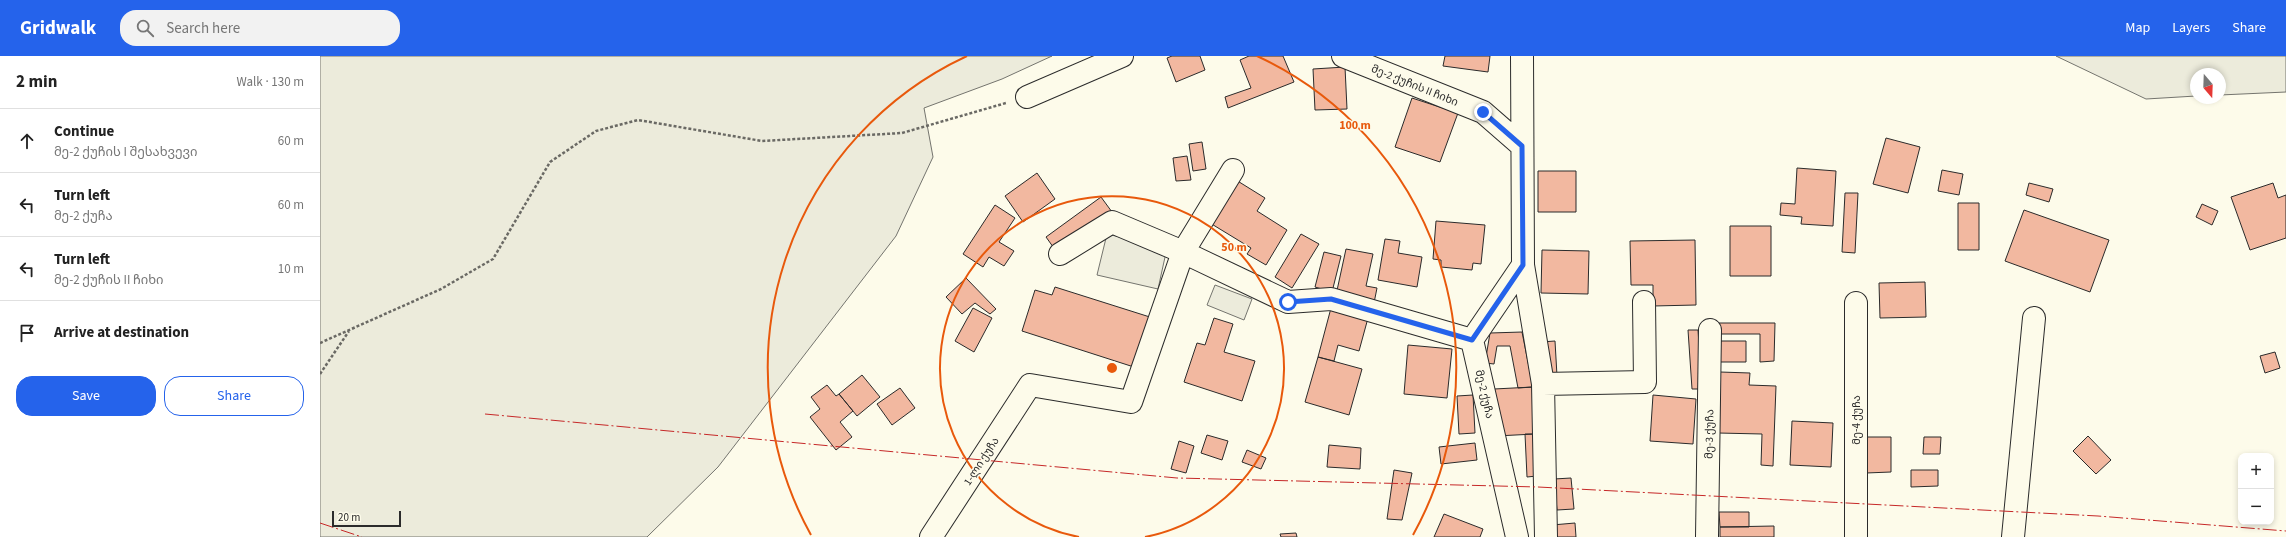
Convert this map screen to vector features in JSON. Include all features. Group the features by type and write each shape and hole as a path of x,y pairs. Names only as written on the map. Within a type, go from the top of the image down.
{"street":[{"path":"1027,97 1122,56"},
{"name":"მე-2 ქუჩის II ჩიხი","path":"1343,56 1483,112 1522,146"},
{"path":"1522,56 1523,265 1543,384 1546,537"},
{"path":"1183,252 1233,170"},
{"path":"1060,254 1112,222 1183,252 1288,302 1331,299 1472,340 1523,265"},
{"name":"1-ლი ქუჩა","path":"931,537 1030,385 1131,402 1183,252"},
{"path":"1543,384 1645,382 1644,302"},
{"name":"მე-4 ქუჩა","path":"1856,303 1856,537"},
{"path":"2014,537 2034,318"},
{"name":"მე-3 ქუჩა","path":"1707,537 1710,330"},
{"name":"მე-2 ქუჩა","path":"1472,340 1516,537"}],"path":[{"path":"320,343 441,289 493,259 550,162 596,130 638,120 762,141 902,133 1027,97"},
{"path":"320,374 350,330"}],"shaded area":[{"path":"320,56 1052,56 1002,79 924,108 933,157 896,236 718,467 647,537 320,537"},
{"path":"2056,56 2286,56 2286,92 2226,95 2226,68 2190,68 2190,96 2146,99"},
{"path":"1107,234 1167,248 1158,289 1097,275"},
{"path":"1215,285 1252,299 1244,320 1207,305"}],"building":[{"path":"1172,56 1200,56 1205,70 1176,82 1167,58"},
{"path":"1249,56 1283,56 1294,82 1228,108 1225,97 1251,88 1240,60"},
{"path":"1445,56 1490,56 1488,72 1443,66"},
{"path":"1345,67 1347,109 1315,110 1313,69"},
{"path":"1412,98 1458,113 1440,162 1395,147"},
{"path":"1886,138 1920,147 1908,193 1873,184"},
{"path":"1202,142 1206,169 1193,171 1189,144"},
{"path":"1187,156 1191,180 1176,181 1173,158"},
{"path":"1797,168 1836,171 1833,226 1801,224 1802,217 1780,215 1781,203 1795,204"},
{"path":"1942,170 1963,174 1959,195 1938,191"},
{"path":"1538,171 1576,171 1576,212 1538,212"},
{"path":"1037,173 1055,199 1023,222 1005,196"},
{"path":"1236,180 1265,198 1257,211 1287,230 1266,265 1247,254 1251,248 1210,223"},
{"path":"2029,183 2053,189 2049,202 2026,195"},
{"path":"2273,183 2278,198 2286,195 2286,238 2250,250 2231,197"},
{"path":"1845,193 1858,193 1855,253 1842,252"},
{"path":"1101,197 1112,212 1056,251 1046,237"},
{"path":"1958,203 1979,203 1979,250 1958,250"},
{"path":"2202,204 2218,211 2212,225 2196,217"},
{"path":"995,205 1015,218 999,242 1014,251 1004,266 989,257 983,267 963,254"},
{"path":"2024,210 2109,240 2090,292 2005,261"},
{"path":"1436,221 1485,225 1481,264 1473,263 1472,270 1441,267 1441,260 1433,259"},
{"path":"1730,226 1771,226 1771,276 1730,276"},
{"path":"1301,234 1319,244 1292,288 1275,277"},
{"path":"1385,239 1400,241 1398,253 1422,257 1417,287 1378,280"},
{"path":"1695,240 1696,305 1653,306 1653,285 1631,285 1630,241"},
{"path":"1346,249 1373,254 1366,286 1377,288 1374,303 1336,295"},
{"path":"1542,250 1589,251 1588,294 1541,293"},
{"path":"1324,252 1341,256 1332,292 1315,287"},
{"path":"966,278 996,309 990,314 975,303 962,314 946,297"},
{"path":"1925,282 1926,317 1880,318 1879,283"},
{"path":"1055,287 1153,318 1137,368 1022,331 1035,290 1052,295"},
{"path":"973,308 992,318 974,352 955,341"},
{"path":"1331,308 1368,318 1359,351 1338,345 1334,361 1318,357"},
{"path":"1214,318 1233,324 1224,352 1255,361 1242,401 1184,382 1197,343 1205,345"},
{"path":"1717,323 1775,323 1774,361 1760,362 1760,334 1717,334"},
{"path":"1688,330 1698,330 1702,389 1692,389"},
{"path":"1522,332 1533,387 1518,388 1510,346 1497,346 1494,364 1485,363 1490,333"},
{"path":"1555,341 1557,376 1543,377 1541,342"},
{"path":"1716,341 1746,341 1746,362 1716,362"},
{"path":"1408,345 1452,349 1447,398 1404,394"},
{"path":"2275,352 2280,368 2265,373 2260,356"},
{"path":"1318,357 1362,369 1349,415 1305,402"},
{"path":"1720,372 1750,373 1749,385 1776,386 1773,466 1761,465 1762,434 1718,433"},
{"path":"862,375 880,397 857,416 839,394"},
{"path":"827,385 836,396 839,394 853,411 840,422 852,437 836,450 810,417 820,409 811,397"},
{"path":"1533,387 1535,434 1496,436 1494,389"},
{"path":"900,388 915,408 892,425 877,404"},
{"path":"1473,395 1475,433 1459,434 1457,396"},
{"path":"1653,395 1696,399 1693,444 1650,441"},
{"path":"1792,421 1833,423 1831,467 1790,465"},
{"path":"1525,434 1535,434 1537,476 1527,477"},
{"path":"1207,435 1228,441 1222,460 1201,453"},
{"path":"2088,436 2111,460 2096,474 2073,451"},
{"path":"1866,437 1891,437 1891,472 1866,473"},
{"path":"1924,437 1941,437 1940,454 1923,454"},
{"path":"1179,441 1194,446 1186,473 1171,469"},
{"path":"1475,443 1477,460 1441,464 1439,447"},
{"path":"1329,445 1361,448 1360,469 1327,467"},
{"path":"1247,450 1266,458 1261,469 1242,462"},
{"path":"1394,470 1412,473 1402,520 1387,519"},
{"path":"1911,470 1938,470 1938,486 1911,487"},
{"path":"1571,478 1574,509 1557,510 1554,479"},
{"path":"1719,512 1749,512 1749,527 1720,527"},
{"path":"1444,514 1483,529 1480,537 1434,537"},
{"path":"1575,523 1576,537 1553,537 1552,525"},
{"path":"1774,526 1774,537 1720,537 1720,527"},
{"path":"1296,533 1297,537 1281,537 1280,534"}],"power":[{"path":"485,414 1177,478 1538,487 2098,516 2286,531"},
{"path":"320,523 362,537"}],"route":[{"path":"1288,302 1331,299 1472,340 1523,265 1522,146 1483,112"}]}
